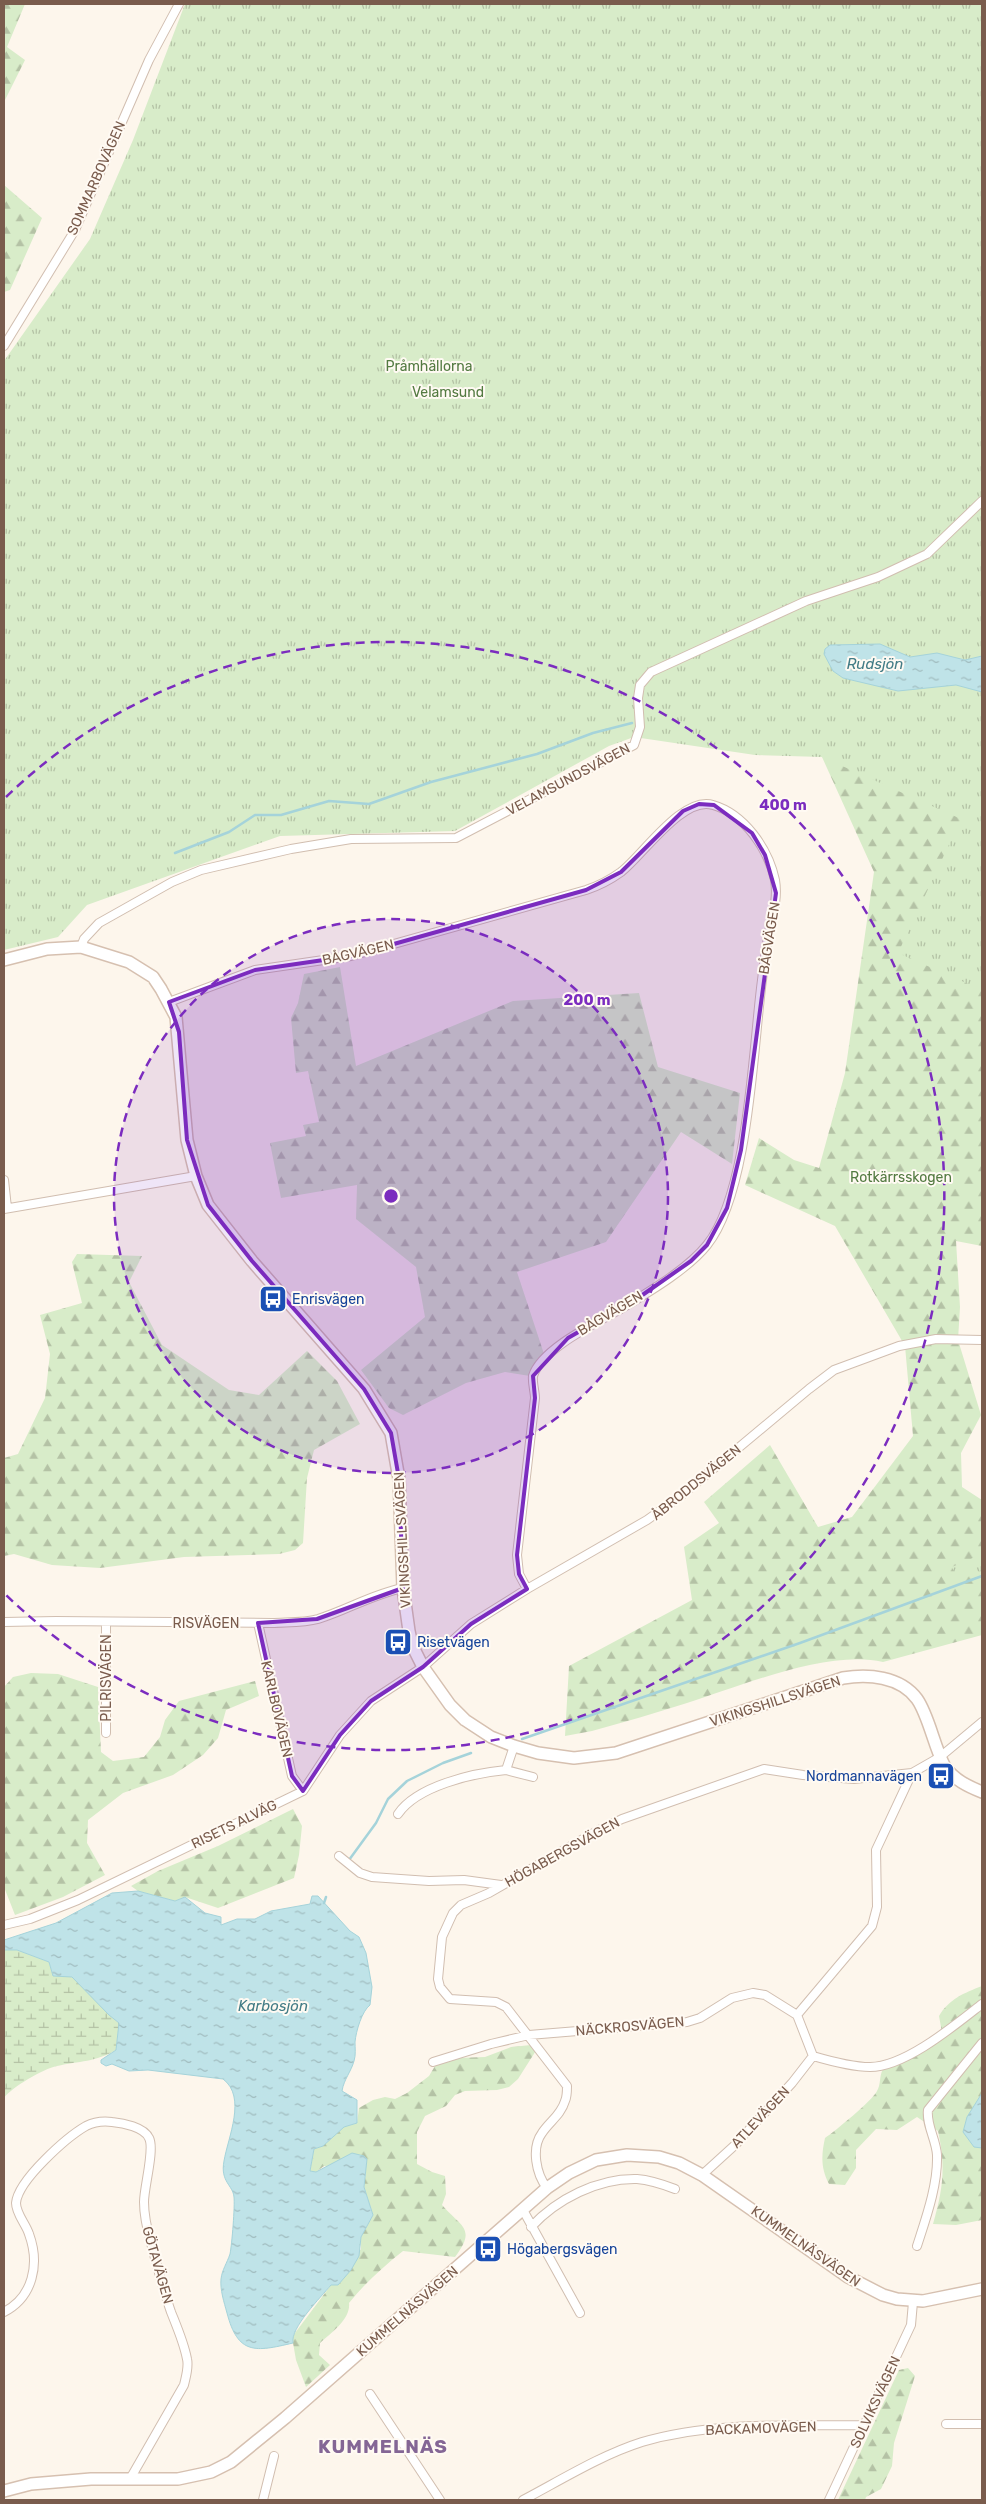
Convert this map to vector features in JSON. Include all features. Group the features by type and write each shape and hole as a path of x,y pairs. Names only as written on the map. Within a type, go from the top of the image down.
{"street":[{"name":"SOMMARBOVÄGEN","path":"4,346 75,230 150,60 179,4"},
{"name":"VELAMSUNDSVÄGEN","path":"81,947 84,940 99,923 172,882 202,870 291,849 351,839 456,838 634,745 640,728 638,698 640,685 651,672 806,602 878,577 927,554 982,500"},
{"name":"BÅGVÄGEN","path":"169,1002 255,970 351,956 586,890 621,872 683,811 699,804 714,805 731,814 743,823 759,844 774,878 776,907 762,980 741,1150 727,1208 707,1245 690,1261 641,1296 568,1338 545,1359 533,1376 535,1398 517,1555 519,1574 527,1589"},
{"name":"VIKINGSHILLSVÄGEN","path":"4,960 47,949 81,947 116,957 140,968 153,977 169,1002 179,1032 184,1118 196,1176 208,1205 235,1242 364,1389 391,1433 400,1480 403,1588 408,1631 423,1667 450,1705 465,1720 491,1737 514,1746 562,1757 616,1753 842,1678 858,1675 887,1679 905,1688 916,1699 940,1757 952,1776 982,1792"},
{"path":"4,1180 5,1208 196,1176"},
{"name":"ÅBRODDSVÄGEN","path":"423,1667 471,1624 527,1589 647,1520 682,1495 808,1388 834,1370 899,1346 936,1339 982,1340"},
{"name":"RISVÄGEN","path":"4,1622 258,1623 318,1619 382,1592 403,1588"},
{"name":"PILRISVÄGEN","path":"106,1622 106,1733"},
{"name":"KARLBOVÄGEN","path":"258,1623 292,1776 302,1791"},
{"name":"RISETS ALVÄG","path":"4,1925 30,1919 78,1900 302,1791 355,1717 388,1688 423,1667"},
{"path":"940,1757 982,1722"},
{"path":"506,1770 514,1746"},
{"name":"HÖGABERGSVÄGEN","path":"546,2188 536,2163 536,2144 542,2132 559,2114 565,2101 567,2086 506,2007 496,2002 450,1999 440,1987 438,1978 442,1937 454,1913 461,1905 502,1885 622,1819 764,1769 802,1775 854,1779 912,1774 940,1757"},
{"path":"398,1814 414,1797 443,1784 481,1773 506,1770 533,1777"},
{"path":"912,1774 876,1850 877,1907 872,1926 797,2015 813,2056 871,2067 902,2058 945,2033 982,2004"},
{"path":"339,1856 360,1873 372,1877 429,1881 464,1880 502,1885"},
{"name":"NÄCKROSVÄGEN","path":"433,2062 491,2044 529,2035 622,2026 674,2025 700,2018 732,1998 753,1993 765,1995 797,2015"},
{"path":"917,2246 929,2201 937,2156 934,2133 927,2119 928,2110 982,2042"},
{"name":"ATLEVÄGEN","path":"702,2175 735,2145 792,2083 813,2056"},
{"name":"GÖTAVÄGEN","path":"4,2312 15,2306 30,2286 35,2266 30,2235 16,2209 18,2194 46,2157 87,2126 105,2121 139,2130 149,2137 151,2153 146,2177 144,2202 146,2228 164,2291 188,2359 188,2372 184,2384 130,2479"},
{"name":"KUMMELNÄSVÄGEN","path":"4,2490 31,2484 90,2478 164,2480 194,2477 231,2462 279,2423 546,2188 589,2163 627,2155 668,2159 702,2175 848,2277 883,2294 913,2302 936,2300 982,2289"},
{"path":"531,2227 552,2208 567,2198 608,2183 640,2179 675,2189"},
{"path":"522,2210 580,2313"},
{"name":"SOLVIKSVÄGEN","path":"829,2500 910,2325 913,2302"},
{"path":"370,2394 440,2500"},
{"path":"946,2424 982,2424"},
{"name":"BACKAMOVÄGEN","path":"523,2500 619,2451 643,2442 703,2429 865,2425"},
{"path":"263,2500 274,2456"}],"highlighted area":[{"path":"699,804 714,805 752,833 765,855 776,893 741,1150 727,1208 707,1245 691,1261 641,1296 568,1338 533,1376 535,1398 517,1555 519,1574 527,1589 471,1624 423,1667 371,1701 340,1735 303,1791 292,1776 258,1623 317,1619 403,1588 399,1479 391,1433 364,1389 252,1261 208,1205 187,1140 179,1032 169,1002 255,970 351,956 586,890 621,872 683,811"}],"green space":[{"path":"4,4 25,4 7,47 25,60 4,102"},
{"name":"Velamsund","path":"185,4 982,4 982,990 898,953 961,819 822,757 755,755 634,737 609,746 455,831 280,836 87,905 58,937 4,950 4,361 90,239 133,140"},
{"path":"4,185 42,218 10,290 4,292"},
{"name":"Rotkärrsskogen","path":"982,732 982,1246 956,1241 960,1307 958,1340 981,1415 961,1453 962,1487 982,1500 982,1635 883,1662 861,1659 837,1661 785,1671 640,1717 592,1731 565,1736 569,1666 692,1600 684,1547 719,1523 704,1502 770,1445 818,1527 852,1517 913,1436 905,1346 835,1226 745,1185 759,1138 794,1160 819,1168 845,1073 874,872 822,757"},
{"path":"340,967 356,1066 513,1001 639,993 658,1067 740,1093 732,1164 681,1132 606,1242 517,1272 544,1354 530,1376 505,1372 466,1383 403,1415 389,1408 361,1370 425,1317 416,1267 356,1219 357,1185 281,1198 270,1143 306,1136 303,1125 319,1122 308,1071 296,1073 291,1018 298,1003 304,974"},
{"path":"77,1254 142,1256 129,1282 162,1345 229,1390 259,1395 307,1351 337,1381 360,1424 314,1450 307,1478 303,1543 295,1550 279,1554 184,1557 100,1568 52,1565 14,1554 4,1556 4,1458 18,1454 45,1398 50,1354 40,1315 82,1303 72,1262"},
{"path":"982,1554 982,1570 958,1581 952,1567"},
{"path":"31,1673 58,1674 98,1687 101,1752 113,1761 144,1757 160,1737 165,1720 179,1701 255,1681 259,1696 226,1710 218,1738 203,1755 173,1775 123,1793 88,1820 87,1843 105,1875 63,1897 15,1915 4,1887 4,1687 13,1677"},
{"path":"293,1809 302,1826 294,1878 218,1908 185,1897 175,1901 138,1891 131,1886 158,1871 218,1846"},
{"path":"4,1950 17,1950 49,1962 53,1976 71,1977 85,1987 119,2023 116,2050 94,2059 57,2066 44,2071 28,2079 4,2098"},
{"path":"982,1986 982,2220 956,2225 933,2224 941,2189 942,2156 938,2131 917,2117 897,2130 876,2129 856,2150 856,2168 845,2185 829,2184 822,2162 825,2138 853,2116 874,2095 878,2089 883,2069 904,2062 943,2038 939,2016 947,2005 963,1994"},
{"path":"531,2045 537,2049 518,2079 509,2087 497,2090 465,2091 455,2095 446,2106 425,2116 417,2132 417,2164 445,2176 446,2194 442,2205 464,2228 466,2234 462,2247 455,2257 403,2251 381,2269 349,2303 349,2309 344,2320 320,2343 319,2355 330,2365 306,2387 296,2360 292,2337 331,2285 338,2284 361,2249 361,2237 373,2215 364,2187 366,2171 324,2166 316,2172 310,2171 314,2149 323,2146 344,2127 357,2123 359,2108 373,2100 385,2097 395,2099 407,2093 429,2076 435,2066 458,2058 485,2057 511,2047"},
{"path":"908,2368 915,2376 894,2443 892,2466 881,2489 866,2497 865,2500 838,2500 899,2370"}],"water":[{"name":"Rudsjön","path":"880,644 910,657 937,653 965,660 982,656 982,692 956,685 898,691 843,678 833,671 824,654 825,649 830,645"},
{"name":"Karbosjön","path":"138,1891 175,1901 185,1897 205,1913 221,1917 221,1925 237,1919 255,1919 271,1911 310,1904 312,1896 318,1896 350,1931 359,1937 366,1953 372,1987 370,2005 364,2012 358,2027 355,2042 355,2059 342,2091 357,2100 357,2123 344,2127 323,2146 314,2149 310,2171 316,2172 352,2153 364,2156 367,2159 364,2187 373,2215 361,2237 359,2256 351,2270 338,2285 331,2285 307,2313 296,2329 293,2343 258,2349 243,2343 231,2327 224,2300 221,2279 230,2254 234,2208 233,2193 225,2178 223,2168 235,2107 234,2096 230,2087 223,2079 148,2070 129,2071 112,2064 106,2066 101,2063 101,2060 116,2050 119,2023 72,1977 53,1976 49,1962 17,1950 4,1950 4,1940 56,1923 112,1893"},
{"path":"982,2093 982,2148 974,2147 963,2132 967,2117"}],"waterway":[{"path":"175,853 229,832 255,815 281,815 329,801 369,804 431,782 537,754 593,733 632,723"},
{"path":"522,1739 800,1643 982,1576"},
{"path":"349,1860 376,1823 388,1799 407,1781 443,1763 471,1753"},
{"path":"324,1903 326,1897"}],"place":[{"name":"Enrisvägen","path":"273,1299"},
{"name":"Risetvägen","path":"398,1642"},
{"name":"Nordmannavägen","path":"941,1776"},
{"name":"Högabergsvägen","path":"488,2249"}],"district":[{"name":"KUMMELNÄS","path":"383,2446"}],"park label":[{"name":"Pråmhällorna","path":"429,366"}]}
